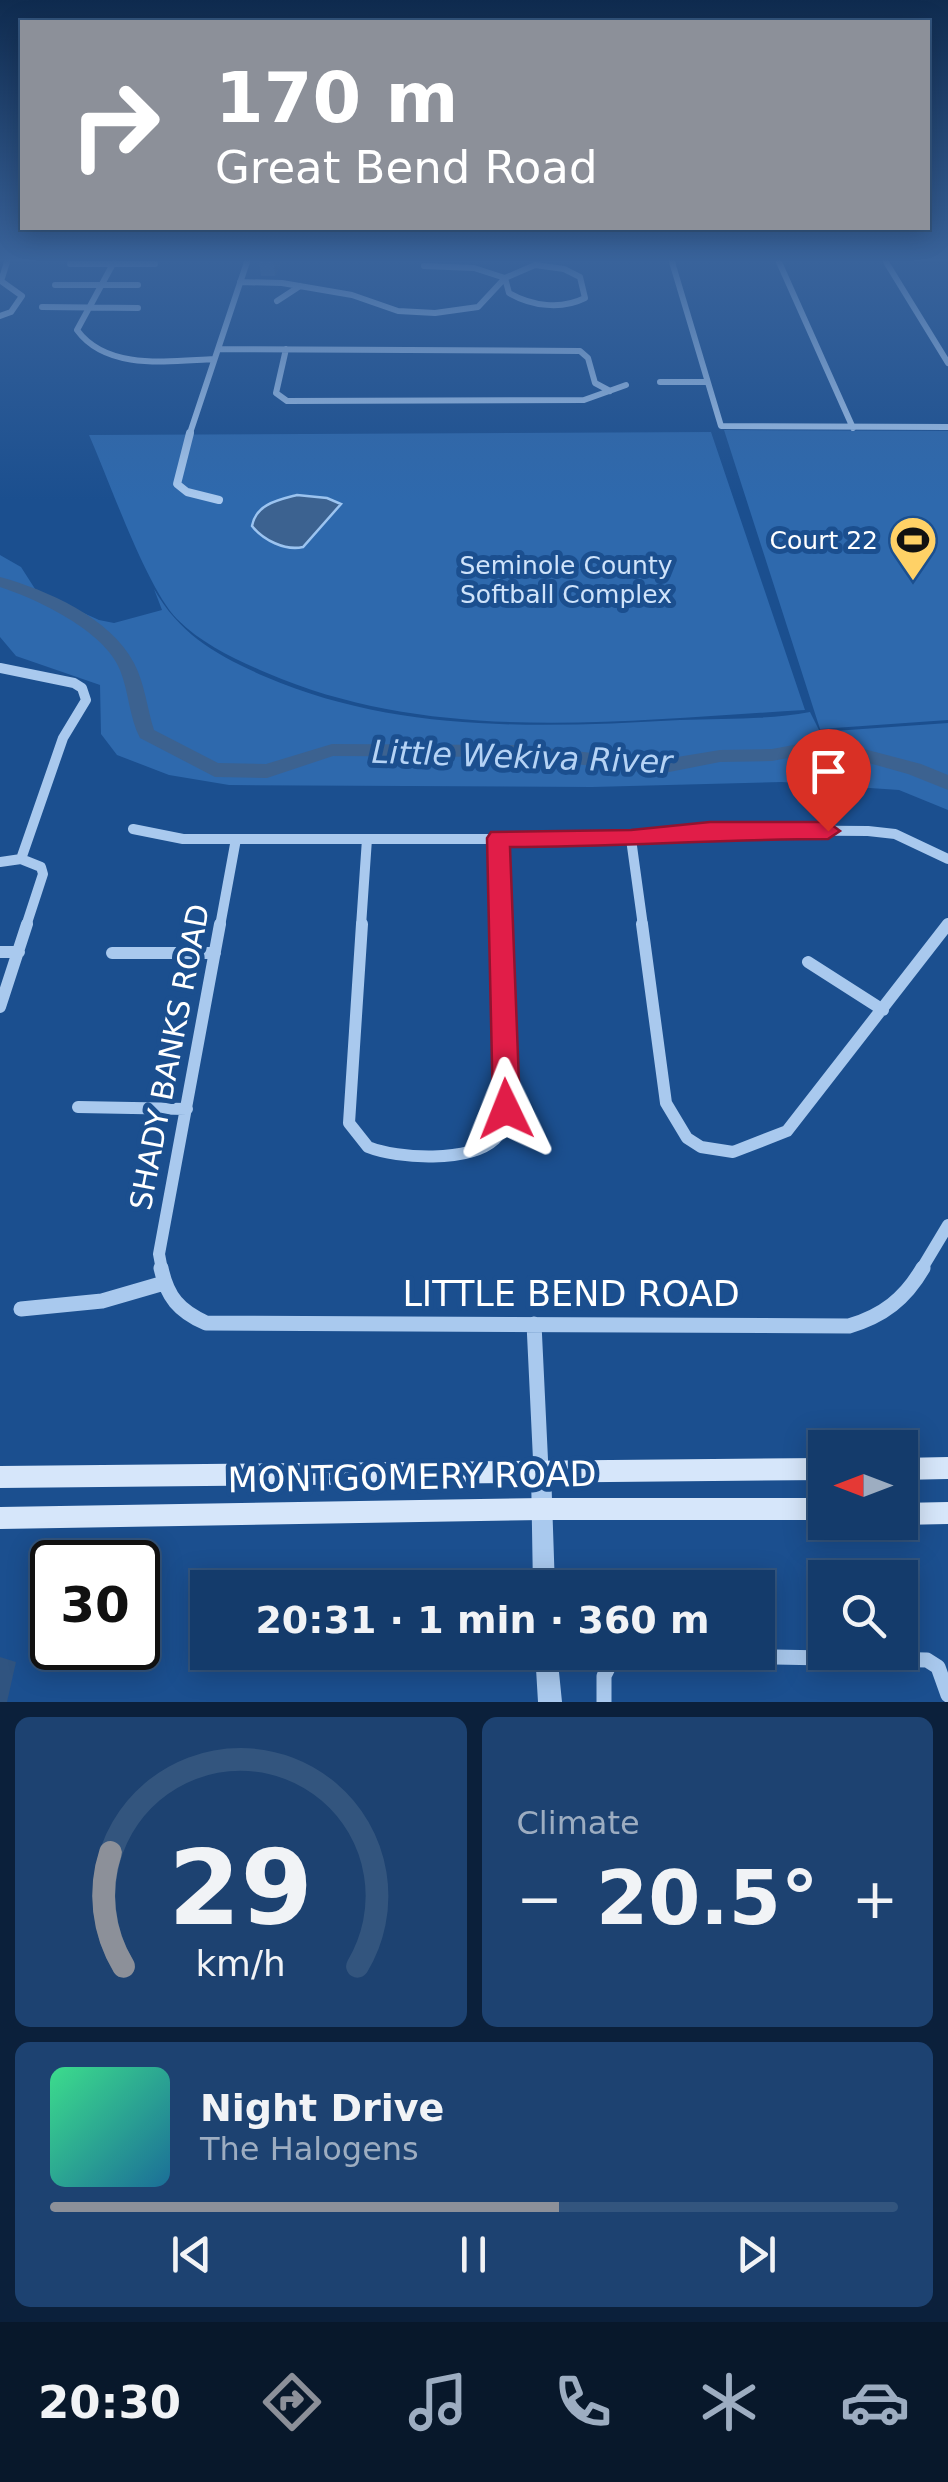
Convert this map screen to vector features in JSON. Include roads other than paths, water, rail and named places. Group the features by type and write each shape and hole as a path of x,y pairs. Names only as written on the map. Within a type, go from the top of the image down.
{"main road":[{"path":"918,1468 948,1468"},
{"name":"MONTGOMERY ROAD","path":"0,1477 808,1469"},
{"name":"MONTGOMERY ROAD","path":"0,1518 542,1509 808,1510"},
{"path":"918,1514 948,1513"}],"street":[{"path":"87,341 92,347 136,360 214,359"},
{"path":"218,500 187,492 177,484 220,341"},
{"path":"695,341 718,425 724,428 948,428"},
{"path":"814,341 853,428"},
{"path":"935,341 948,363"},
{"path":"218,348 580,351 588,358 595,382 610,391"},
{"path":"279,398 276,393 286,349"},
{"path":"660,382 707,382"},
{"path":"270,402 279,398 584,400 626,385"},
{"path":"0,668 74,683 85,692 86,700 64,738 22,859"},
{"path":"132,829 182,839 236,840 631,839 710,830 868,831 895,834 948,859"},
{"path":"367,839 349,1123 368,1148 388,1155 481,1150 502,1128 506,1109 498,838"},
{"path":"631,839 666,1103 671,1120 685,1139 713,1152 740,1152 764,1146 787,1131 948,924"},
{"name":"SHADY BANKS ROAD","path":"164,1283 159,1254 236,840"},
{"path":"0,862 22,859 41,867 43,874 0,1007"},
{"path":"0,952 19,952"},
{"path":"112,953 215,953"},
{"path":"808,962 883,1010"},
{"path":"78,1106 186,1108"},
{"name":"LITTLE BEND ROAD","path":"164,1283 171,1304 206,1323 849,1326 875,1320 896,1307 948,1225"},
{"path":"22,1309 84,1304 164,1283"},
{"path":"534,1324 544,1570"},
{"path":"604,1702 602,1680 606,1663 615,1654 927,1660 938,1666 948,1695"},
{"path":"547,1670 550,1702"}],"waterway":[{"name":"Little Wekiva River","path":"0,582 51,602 99,634 128,666 146,734 215,770 267,771 332,750 517,751 659,767 826,745 914,769 948,783"}],"place":[{"name":"Court 22","path":"913,582"}],"park label":[{"name":"Seminole County Softball Complex","path":"566,580"}]}
